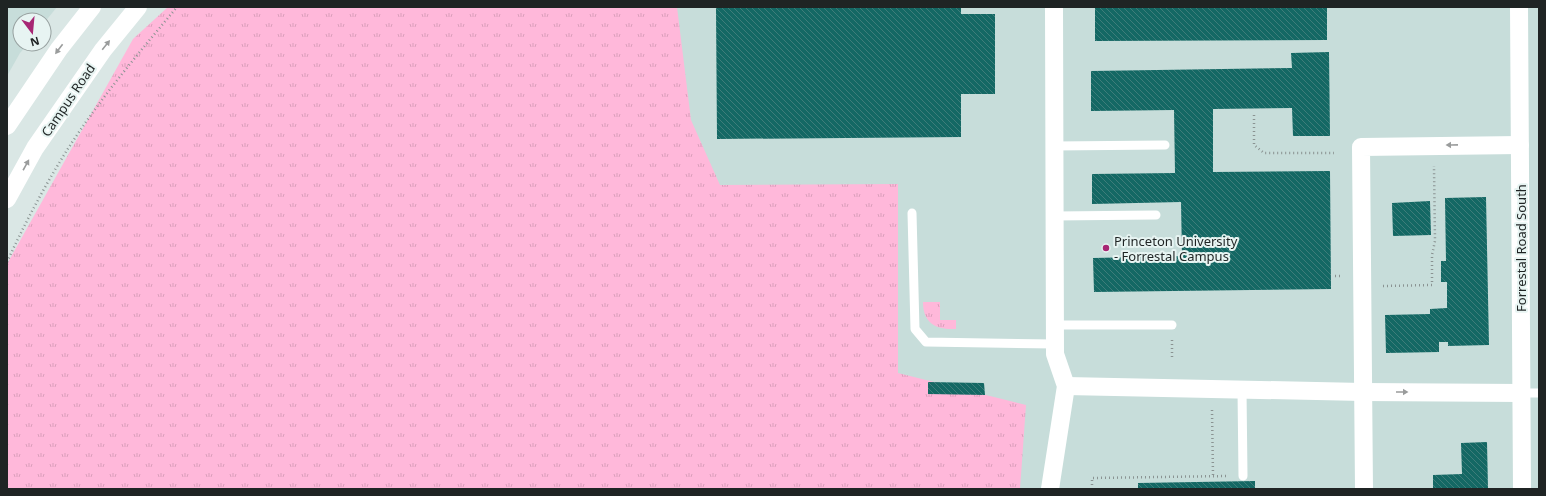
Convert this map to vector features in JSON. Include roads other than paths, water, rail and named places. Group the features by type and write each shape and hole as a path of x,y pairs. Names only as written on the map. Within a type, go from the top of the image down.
{"street":[{"path":"7,126 59,49 92,7"},
{"name":"Campus Road","path":"7,199 35,148 103,50 138,7"},
{"path":"1050,489 1066,386 1055,354 1054,7"},
{"name":"Forrestal Road South","path":"1519,7 1520,144 1530,393 1522,489"},
{"path":"1364,489 1361,146 1520,144"},
{"path":"1066,386 1363,392 1530,393"}],"lane":[{"path":"1054,146 1164,145"},
{"path":"912,212 915,329 926,342 1055,344"},
{"path":"1055,216 1156,216"},
{"path":"1055,325 1172,325"},
{"path":"1242,390 1244,476"}],"place":[{"name":"Princeton University - Forrestal Campus","path":"1106,248"}]}
